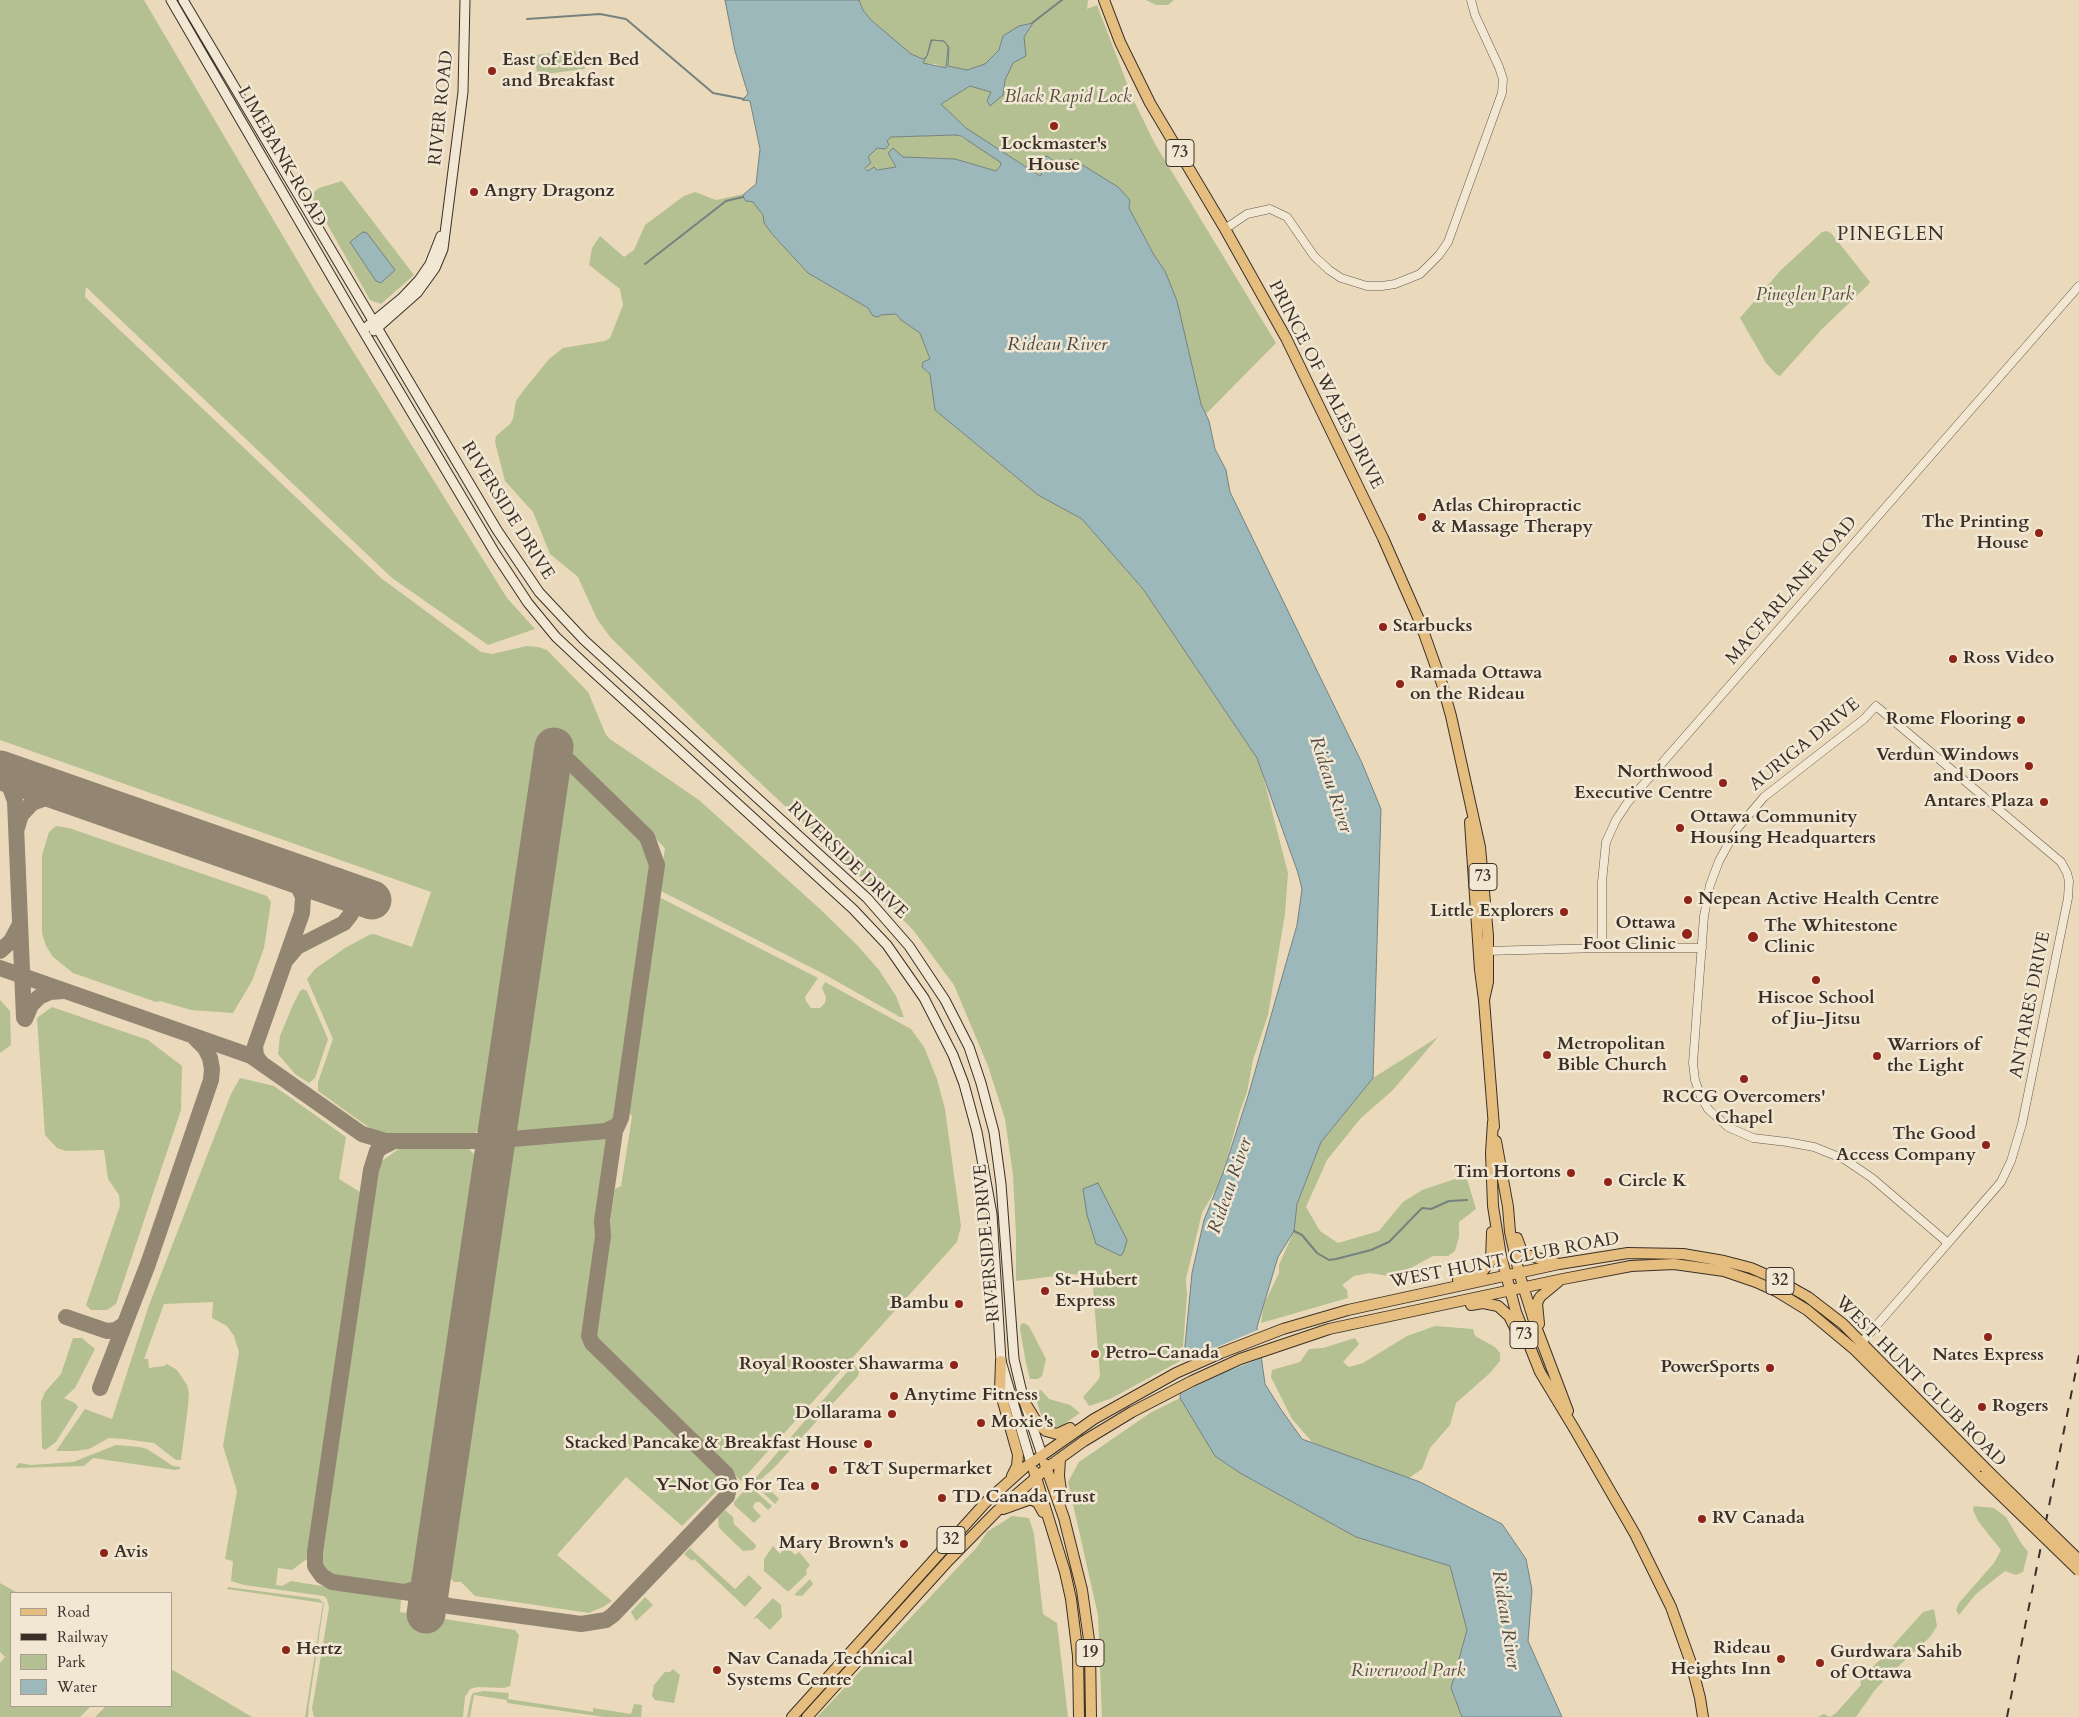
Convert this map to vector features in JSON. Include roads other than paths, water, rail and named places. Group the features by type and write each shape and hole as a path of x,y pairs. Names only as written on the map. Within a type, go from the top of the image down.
{"main road":[{"name":"LIMEBANK ROAD","path":"171,0 365,333"},
{"name":"LIMEBANK ROAD","path":"184,0 376,324"},
{"name":"RIVER ROAD","path":"365,333 417,293 430,276 443,249 463,92 465,0"},
{"name":"PRINCE OF WALES DRIVE","path":"1104,0 1120,42 1147,98 1226,229 1286,338 1383,538 1417,615 1442,684 1461,755 1471,804 1472,848 1484,951 1481,983 1484,1000 1493,1122 1493,1206 1506,1276 1527,1343 1540,1372 1576,1430 1638,1540 1671,1607 1691,1663 1704,1717"},
{"name":"RIVERSIDE DRIVE","path":"376,324 497,530 539,592 584,640 867,898 899,933 934,981 969,1047 991,1120 1001,1184 1014,1359 1024,1401 1064,1518 1084,1601 1090,1646 1091,1717"},
{"name":"RIVERSIDE DRIVE","path":"365,333 509,576 542,620 588,667 853,909 887,945 924,998 953,1055 966,1090 977,1132 992,1214 1001,1361 1065,1572 1075,1622 1079,1717"},
{"name":"PRINCE OF WALES DRIVE","path":"1493,1122 1508,1207 1510,1232 1523,1288 1576,1430"},
{"path":"1492,1189 1498,1195 1506,1196"},
{"path":"1413,1295 1483,1271 1491,1258 1493,1206"},
{"path":"1508,1207 1523,1252 1540,1260 1559,1264"},
{"name":"WEST HUNT CLUB ROAD","path":"1094,1419 1169,1377 1221,1353 1317,1318 1413,1295 1559,1264 1638,1252 1683,1254 1724,1260 1757,1271 1798,1291 1825,1310 2079,1571"},
{"name":"WEST HUNT CLUB ROAD","path":"1060,1459 1084,1441 1132,1412 1222,1367 1274,1347 1367,1320 1616,1268 1660,1264 1689,1265 1724,1271 1756,1282 1797,1303 1858,1346"},
{"path":"1542,1342 1537,1303 1543,1293 1563,1279"},
{"path":"1367,1320 1483,1303 1498,1306 1509,1316 1521,1341 1540,1372"},
{"path":"997,1319 1010,1318"},
{"path":"1001,1361 1000,1391 1018,1455 1017,1466 1009,1482"},
{"path":"1024,1401 1038,1424 1052,1434 1057,1434 1082,1421 1094,1419"},
{"name":"32","path":"807,1717 901,1605 953,1538 1009,1482 1031,1463 1094,1419"},
{"path":"1060,1459 1059,1476 1064,1518"},
{"name":"32","path":"792,1717 901,1605 997,1511 1060,1459"},
{"name":"WEST HUNT CLUB ROAD","path":"1983,1472 2079,1560"},
{"path":"997,1511 1020,1502 1034,1500 1042,1510 1051,1529"}],"street":[{"path":"1226,229 1248,214 1270,209 1287,217 1314,256 1341,278 1367,286 1382,286 1395,284 1420,274 1439,255 1448,242 1502,93 1503,79 1499,66 1475,15 1471,0"},
{"name":"MACFARLANE ROAD","path":"1602,948 1602,882 1606,842 1616,820 1628,802 2079,286"},
{"name":"AURIGA DRIVE","path":"1876,706 1864,719 1764,797 1736,830 1718,862 1710,885 1704,916 1693,1063 1700,1096 1718,1120 1740,1134 1753,1138 1814,1147 1844,1159 1872,1178 1948,1243"},
{"name":"ANTARES DRIVE","path":"1858,1346 2001,1182 2017,1148 2068,898 2067,873 2061,862 1876,706"},
{"path":"1484,951 1702,948"}],"water":[{"name":"Rideau River","path":"725,0 859,0 863,10 871,20 911,54 923,59 927,56 923,63 946,68 948,47 944,41 949,47 948,66 967,70 985,64 999,50 1003,36 1019,26 1033,23 1024,37 1026,56 1013,63 1005,80 1003,95 990,106 987,101 991,92 970,86 941,104 966,128 1040,176 1042,174 1031,166 1032,163 1037,163 1041,157 1047,156 1058,164 1070,159 1118,187 1130,200 1129,208 1154,255 1165,271 1177,301 1201,404 1209,421 1215,449 1226,470 1230,492 1362,763 1381,809 1373,1078 1321,1142 1297,1204 1294,1231 1278,1257 1257,1327 1265,1384 1302,1439 1420,1482 1502,1524 1526,1559 1532,1590 1528,1641 1562,1717 1462,1717 1451,1688 1467,1630 1450,1566 1356,1537 1240,1473 1215,1456 1180,1398 1192,1273 1204,1220 1223,1173 1248,1096 1297,925 1302,889 1298,873 1257,758 1143,589 1082,519 1038,495 935,410 930,374 922,367 923,362 930,359 920,333 901,320 896,314 873,316 868,308 808,273 773,235 764,223 763,215 753,202 746,201 743,197 756,184 760,149 750,101 742,100 748,94 735,51","holes":["961,136 1000,162 1001,165 996,171 955,159 903,157 893,148 888,153 896,167 877,170 874,167 868,171 865,168 871,163 868,157 877,148 885,149 889,145 887,141 891,137"]},
{"path":"363,232 367,233 395,270 381,283 376,281 350,242"},
{"path":"1098,1183 1127,1240 1121,1256 1096,1244 1087,1215 1083,1189"}],"waterway":[{"path":"1032,23 1062,0"},
{"path":"527,19 600,14 626,19 713,93 744,99"},
{"path":"645,264 726,201 743,197"},
{"path":"1294,1231 1302,1235 1317,1253 1329,1260 1336,1259 1371,1250 1389,1242 1422,1208 1431,1209 1449,1201 1467,1200"}],"railway":[{"path":"2007,1717 2079,1355"}],"place":[{"name":"East of Eden Bed and Breakfast","path":"492,71"},
{"name":"Lockmaster's House","path":"1054,126"},
{"name":"Angry Dragonz","path":"474,192"},
{"name":"Atlas Chiropractic & Massage Therapy","path":"1422,517"},
{"name":"The Printing House","path":"2039,533"},
{"name":"Starbucks","path":"1383,627"},
{"name":"Ross Video","path":"1953,659"},
{"name":"Ramada Ottawa on the Rideau","path":"1400,684"},
{"name":"Rome Flooring","path":"2021,720"},
{"name":"Verdun Windows and Doors","path":"2029,766"},
{"name":"Northwood Executive Centre","path":"1723,783"},
{"name":"Antares Plaza","path":"2044,802"},
{"name":"Ottawa Community Housing Headquarters","path":"1680,828"},
{"name":"Nepean Active Health Centre","path":"1688,900"},
{"name":"Little Explorers","path":"1564,912"},
{"name":"Ottawa Foot Clinic","path":"1687,934"},
{"name":"The Whitestone Clinic","path":"1753,937"},
{"name":"Hiscoe School of Jiu-Jitsu","path":"1816,980"},
{"name":"Metropolitan Bible Church","path":"1547,1055"},
{"name":"Warriors of the Light","path":"1877,1056"},
{"name":"RCCG Overcomers' Chapel","path":"1744,1079"},
{"name":"The Good Access Company","path":"1986,1145"},
{"name":"Tim Hortons","path":"1571,1173"},
{"name":"Circle K","path":"1608,1182"},
{"name":"St-Hubert Express","path":"1045,1291"},
{"name":"Bambu","path":"959,1304"},
{"name":"Nates Express","path":"1988,1337"},
{"name":"Petro-Canada","path":"1095,1354"},
{"name":"Royal Rooster Shawarma","path":"954,1365"},
{"name":"PowerSports","path":"1770,1368"},
{"name":"Anytime Fitness","path":"894,1396"},
{"name":"Rogers","path":"1982,1407"},
{"name":"Dollarama","path":"892,1414"},
{"name":"Moxie's","path":"981,1423"},
{"name":"Stacked Pancake & Breakfast House","path":"868,1444"},
{"name":"T&T Supermarket","path":"833,1470"},
{"name":"Y-Not Go For Tea","path":"815,1486"},
{"name":"TD Canada Trust","path":"942,1498"},
{"name":"RV Canada","path":"1702,1519"},
{"name":"Mary Brown's","path":"904,1544"},
{"name":"Avis","path":"104,1553"},
{"name":"Hertz","path":"286,1650"},
{"name":"Rideau Heights Inn","path":"1781,1659"},
{"name":"Gurdwara Sahib of Ottawa","path":"1820,1663"},
{"name":"Nav Canada Technical Systems Centre","path":"717,1670"}],"district":[{"name":"PINEGLEN","path":"1891,236"}],"park label":[{"name":"Black Rapid Lock","path":"1068,98"},
{"name":"Pineglen Park","path":"1805,296"},
{"name":"Riverwood Park","path":"1408,1672"}]}
